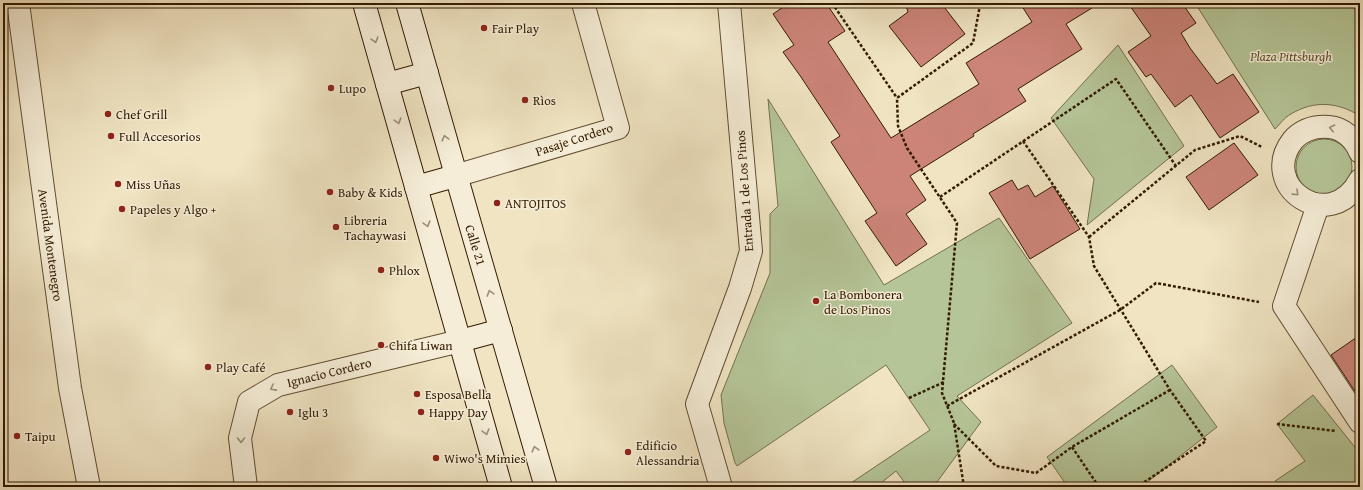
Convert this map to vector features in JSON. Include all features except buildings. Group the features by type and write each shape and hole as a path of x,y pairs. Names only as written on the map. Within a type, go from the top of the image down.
{"street":[{"path":"364,3 501,487"},
{"name":"Calle 21","path":"407,3 455,176 546,487"},
{"name":"Pasaje Cordero","path":"455,176 618,128 583,3"},
{"name":"Entrada 1 de Los Pinos","path":"721,487 697,404 740,288 751,251 729,3"},
{"name":"Avenida Montenegro","path":"13,8 70,388 89,487"},
{"path":"387,84 427,73"},
{"path":"1360,152 1353,139 1345,132 1333,127 1320,126 1307,130 1297,136 1288,146 1284,158 1284,171 1287,183 1295,194 1305,202 1318,205 1328,205 1339,202 1348,197 1360,180"},
{"path":"416,187 455,176"},
{"path":"1318,205 1284,306 1360,422"},
{"name":"Ignacio Cordero","path":"246,487 240,438 249,402 278,385 501,330"}],"path":[{"path":"832,3 897,98 898,126 907,148 957,223 942,394 954,423 964,487"},
{"path":"897,98 973,43 980,5 979,3"},
{"path":"1351,3 1360,13"},
{"path":"940,197 1116,79 1176,166"},
{"path":"1089,237 1195,150 1240,136 1284,158"},
{"path":"1024,141 1089,237 1094,266 1170,390 1206,441 1137,487"},
{"path":"947,406 1120,310 1156,283 1284,306"},
{"path":"909,398 944,382"},
{"path":"954,423 996,466 1036,472 1072,447 1170,390"},
{"path":"1277,424 1337,431"},
{"path":"1072,447 1099,487"}],"green space":[{"name":"Plaza Pittsburgh","path":"1195,3 1360,3 1360,116 1352,111 1326,104 1308,106 1291,114 1275,129"},
{"path":"1118,45 1184,146 1087,225 1094,179 1051,118"},
{"path":"768,99 884,285 999,218 1072,323 957,396 981,422 937,482 908,487 896,471 876,487 845,487 930,430 886,365 737,466 735,463 724,423 721,395 770,273 770,214 778,206"},
{"path":"1318,139 1330,139 1340,143 1348,151 1352,161 1352,173 1348,183 1340,191 1330,195 1318,195 1308,191 1300,183 1296,173 1296,161 1300,151 1308,143"},
{"path":"1172,365 1217,427 1141,487 1068,487 1047,457"},
{"path":"1313,395 1358,451 1358,487 1280,487 1275,481 1305,461 1277,424"}],"place":[{"name":"Fair Play","path":"484,28"},
{"name":"Lupo","path":"331,88"},
{"name":"Rìos","path":"525,100"},
{"name":"Chef Grill","path":"108,114"},
{"name":"Full Accesorios","path":"111,136"},
{"name":"Miss Uñas","path":"118,184"},
{"name":"Baby & Kids","path":"330,192"},
{"name":"ANTOJITOS","path":"497,203"},
{"name":"Papeles y Algo +","path":"122,209"},
{"name":"Libreria Tachaywasi","path":"336,227"},
{"name":"Phlox","path":"381,270"},
{"name":"La Bombonera de Los Pinos","path":"816,301"},
{"name":"Chifa Liwan","path":"381,345"},
{"name":"Play Café","path":"208,367"},
{"name":"Esposa Bella","path":"417,394"},
{"name":"Iglu 3","path":"290,412"},
{"name":"Happy Day","path":"421,412"},
{"name":"Taipu","path":"17,436"},
{"name":"Edificio Alessandria","path":"628,452"},
{"name":"Wiwo's Mimies","path":"436,458"}]}
